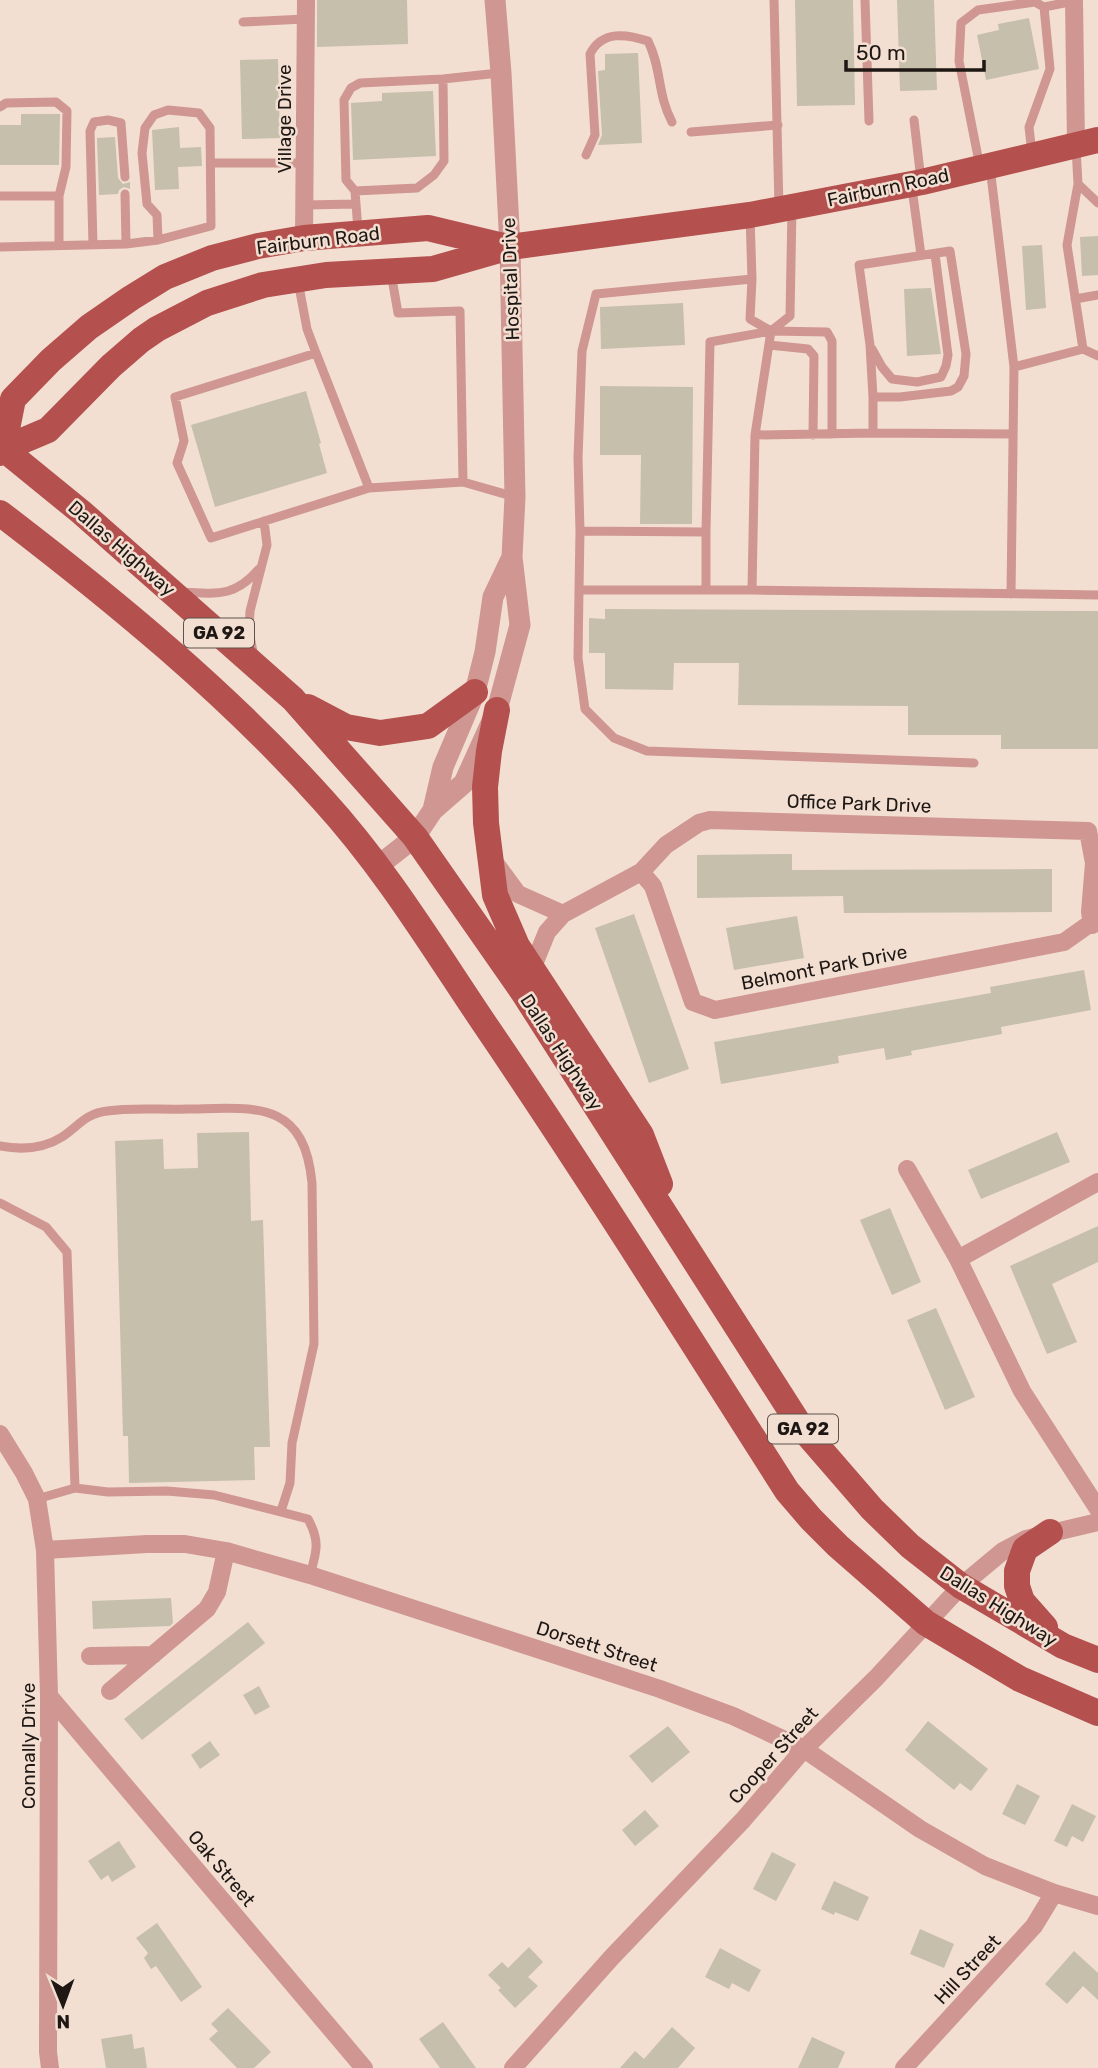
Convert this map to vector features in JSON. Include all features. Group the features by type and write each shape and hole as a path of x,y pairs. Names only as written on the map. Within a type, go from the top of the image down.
{"main road":[{"name":"Fairburn Road","path":"1,449 48,430 141,340 185,313 225,296 263,285 326,275 433,268 510,247 750,215 916,183 1087,142"},
{"name":"Fairburn Road","path":"1,449 13,399 51,360 89,327 165,278 212,258 304,238 428,228 510,247"},
{"name":"Dallas Highway","path":"1,449 81,512 293,699 415,837 523,992 801,1427 872,1509 910,1546 961,1587 1063,1646 1098,1660"},
{"name":"GA 92","path":"0,513 130,615 214,689 323,800 378,866 526,1085 787,1491 829,1537 926,1623 1020,1679 1098,1713"},
{"path":"293,699 346,727 380,733 428,726 475,692"},
{"path":"496,710 485,787 486,823 495,895 517,946 641,1135 683,1241"},
{"path":"1050,1532 1025,1549 1017,1571 1017,1586 1021,1601 1063,1646"}],"street":[{"name":"Village Drive","path":"304,238 306,0"},
{"name":"Hospital Drive","path":"378,866 415,837 433,810 464,783 496,710 520,625 512,557 515,497 510,247 495,0"},
{"path":"1074,0 1087,142"},
{"name":"Hospital Drive","path":"433,810 443,767 475,692 485,652 493,597 512,557"},
{"name":"Office Park Drive","path":"532,969 547,932 563,914 641,872 666,845 699,823 709,820 1088,831 1094,863 1090,912 1095,924"},
{"path":"490,856 518,894 563,914"},
{"name":"Belmont Park Drive","path":"641,872 653,886 693,1002 715,1010 1064,942 1095,924"},
{"path":"907,1169 958,1259 1022,1391 1098,1509"},
{"path":"958,1259 1098,1182"},
{"name":"Connally Drive","path":"0,1434 37,1499 45,1550 49,1696 50,2068"},
{"name":"Cooper Street","path":"513,2068 612,1956 743,1820 804,1749 876,1678 961,1587 1003,1551 1026,1539 1098,1522"},
{"name":"Dorsett Street","path":"45,1550 185,1544 226,1551 310,1575 660,1689 733,1716 804,1749 920,1829 985,1866 1054,1893 1098,1906"},
{"path":"110,1691 207,1609 217,1592 226,1551"},
{"path":"90,1656 153,1655"},
{"name":"Oak Street","path":"49,1696 364,2068"},
{"name":"Hill Street","path":"904,2068 1034,1926 1054,1893"}],"lane":[{"path":"752,590 755,435 771,331 790,316 778,125 774,0"},
{"path":"865,0 869,121"},
{"path":"1011,594 1014,367 985,167 959,61 961,23 978,10 1035,2 1044,7 1074,0"},
{"path":"1032,156 1029,127 1050,69 1044,7"},
{"path":"243,22 305,19"},
{"path":"586,155 595,135 590,54 595,44 607,37 629,35 648,41 657,58 663,104 672,122"},
{"path":"358,234 355,191 346,180 345,162 344,100 351,88 360,83 501,73"},
{"path":"355,191 417,188 434,175 444,161 443,79"},
{"path":"0,107 6,103 56,102 66,111 66,167 59,195 60,244"},
{"path":"0,247 126,244 159,240 211,226 210,128 199,113 168,110 150,118 145,128 142,153 147,204 157,215 159,240"},
{"path":"93,245 90,131 94,122 108,120 121,124 125,177"},
{"path":"914,120 921,256"},
{"path":"691,132 778,125"},
{"path":"1083,349 1067,245 1087,142"},
{"path":"212,163 305,163"},
{"path":"1078,184 1098,203"},
{"path":"125,194 126,244"},
{"path":"0,196 59,195"},
{"path":"304,205 356,204"},
{"path":"750,215 750,319 771,331"},
{"path":"873,397 951,391 958,387 964,376 965,354 950,251 859,265 870,345 873,433"},
{"path":"870,345 892,379 917,382 941,377 948,355 935,254"},
{"path":"391,271 398,313 460,311 463,482"},
{"path":"298,279 307,328 369,488"},
{"path":"752,279 596,294 582,351 578,458 578,657 585,709 614,738 647,751 974,763"},
{"path":"1076,299 1098,295"},
{"path":"706,590 710,342 771,331 827,332 831,336 832,434"},
{"path":"769,345 808,349 814,356 813,435"},
{"path":"1014,367 1083,349 1098,356"},
{"path":"316,354 174,397 184,441 177,463 211,538 369,488 463,482 515,497"},
{"path":"755,435 1013,434"},
{"path":"255,666 249,631 250,611 267,545 264,521"},
{"path":"580,531 706,532"},
{"path":"173,592 207,593 239,588 248,582 264,562"},
{"path":"579,590 1098,595"},
{"path":"0,1146 17,1150 38,1147 61,1137 82,1119 107,1111 254,1108 278,1117 299,1133 310,1158 312,1183 314,1344 292,1443 290,1483 281,1511"},
{"path":"0,1203 46,1227 67,1252 75,1489"},
{"path":"37,1499 75,1489 167,1492 214,1495 281,1511 307,1519 316,1533 317,1551 310,1575"}],"building":[{"path":"317,0 407,0 408,44 317,47"},
{"path":"795,0 853,0 855,105 797,106"},
{"path":"897,0 934,0 937,90 900,91"},
{"path":"1029,18 1039,69 986,80 977,35 999,30 998,24"},
{"path":"638,53 642,143 598,145 602,135 598,71 605,70 605,54"},
{"path":"278,59 280,138 242,139 240,60"},
{"path":"433,91 436,156 353,160 351,103 382,101 382,93"},
{"path":"21,114 60,114 59,165 0,165 0,125 21,125"},
{"path":"179,127 180,148 201,147 202,166 178,167 179,189 155,190 152,130"},
{"path":"115,137 118,178 123,184 130,182 130,189 124,187 118,194 99,195 97,138"},
{"path":"1098,236 1098,275 1082,276 1080,237"},
{"path":"1042,245 1046,308 1026,310 1022,246"},
{"path":"931,288 941,354 907,356 904,289"},
{"path":"683,303 685,345 601,349 600,307"},
{"path":"600,386 693,387 692,524 640,524 641,455 600,455"},
{"path":"306,391 327,473 215,507 191,425"},
{"path":"605,609 1098,611 1098,749 1001,749 1001,735 908,735 908,706 738,705 739,663 674,663 673,690 605,689 605,653 589,653 589,618 605,619"},
{"path":"792,854 792,870 1052,869 1052,912 844,913 843,896 697,898 697,855"},
{"path":"634,914 689,1069 649,1083 595,928"},
{"path":"797,916 804,958 734,970 726,928"},
{"path":"1084,970 1091,1010 1001,1027 1002,1034 911,1051 912,1055 886,1060 884,1048 838,1056 839,1063 721,1084 714,1042 991,993 990,987"},
{"path":"249,1132 251,1221 263,1220 270,1447 254,1447 255,1480 129,1483 128,1436 123,1436 115,1141 163,1139 164,1169 198,1168 197,1133"},
{"path":"1057,1132 1070,1162 981,1199 968,1170"},
{"path":"890,1208 921,1282 892,1295 860,1220"},
{"path":"1098,1226 1098,1262 1052,1284 1077,1342 1047,1354 1010,1266"},
{"path":"936,1308 975,1397 945,1410 907,1320"},
{"path":"171,1598 173,1623 170,1626 93,1629 92,1601"},
{"path":"248,1622 265,1643 142,1740 124,1719"},
{"path":"259,1686 270,1707 255,1715 243,1695"},
{"path":"928,1721 988,1769 971,1791 960,1783 954,1790 905,1750"},
{"path":"668,1726 690,1752 652,1783 629,1756"},
{"path":"210,1741 220,1755 200,1769 191,1755"},
{"path":"1017,1784 1040,1796 1025,1825 1002,1814"},
{"path":"1072,1804 1096,1816 1083,1842 1072,1836 1067,1847 1054,1841"},
{"path":"645,1810 659,1826 635,1846 622,1830"},
{"path":"119,1841 136,1867 112,1882 108,1875 101,1880 88,1861"},
{"path":"772,1852 796,1864 776,1901 753,1889"},
{"path":"834,1881 869,1897 858,1921 821,1909"},
{"path":"157,1923 202,1987 181,2002 156,1966 151,1969 144,1958 148,1953 136,1938"},
{"path":"920,1929 954,1944 944,1968 910,1954"},
{"path":"529,1947 543,1962 528,1977 538,1986 515,2008 488,1975 502,1962 508,1968"},
{"path":"720,1948 761,1970 749,1992 732,1983 729,1989 705,1977"},
{"path":"1074,1951 1098,1973 1098,2000 1083,1986 1067,2004 1045,1984"},
{"path":"228,2008 271,2052 254,2068 237,2068 209,2039 218,2031 211,2024"},
{"path":"443,2022 476,2068 440,2068 419,2039"},
{"path":"672,2027 695,2048 678,2068 620,2068 635,2051 644,2059"},
{"path":"132,2034 134,2049 144,2047 147,2068 106,2068 101,2039"},
{"path":"812,2037 845,2052 838,2068 798,2068"}]}
